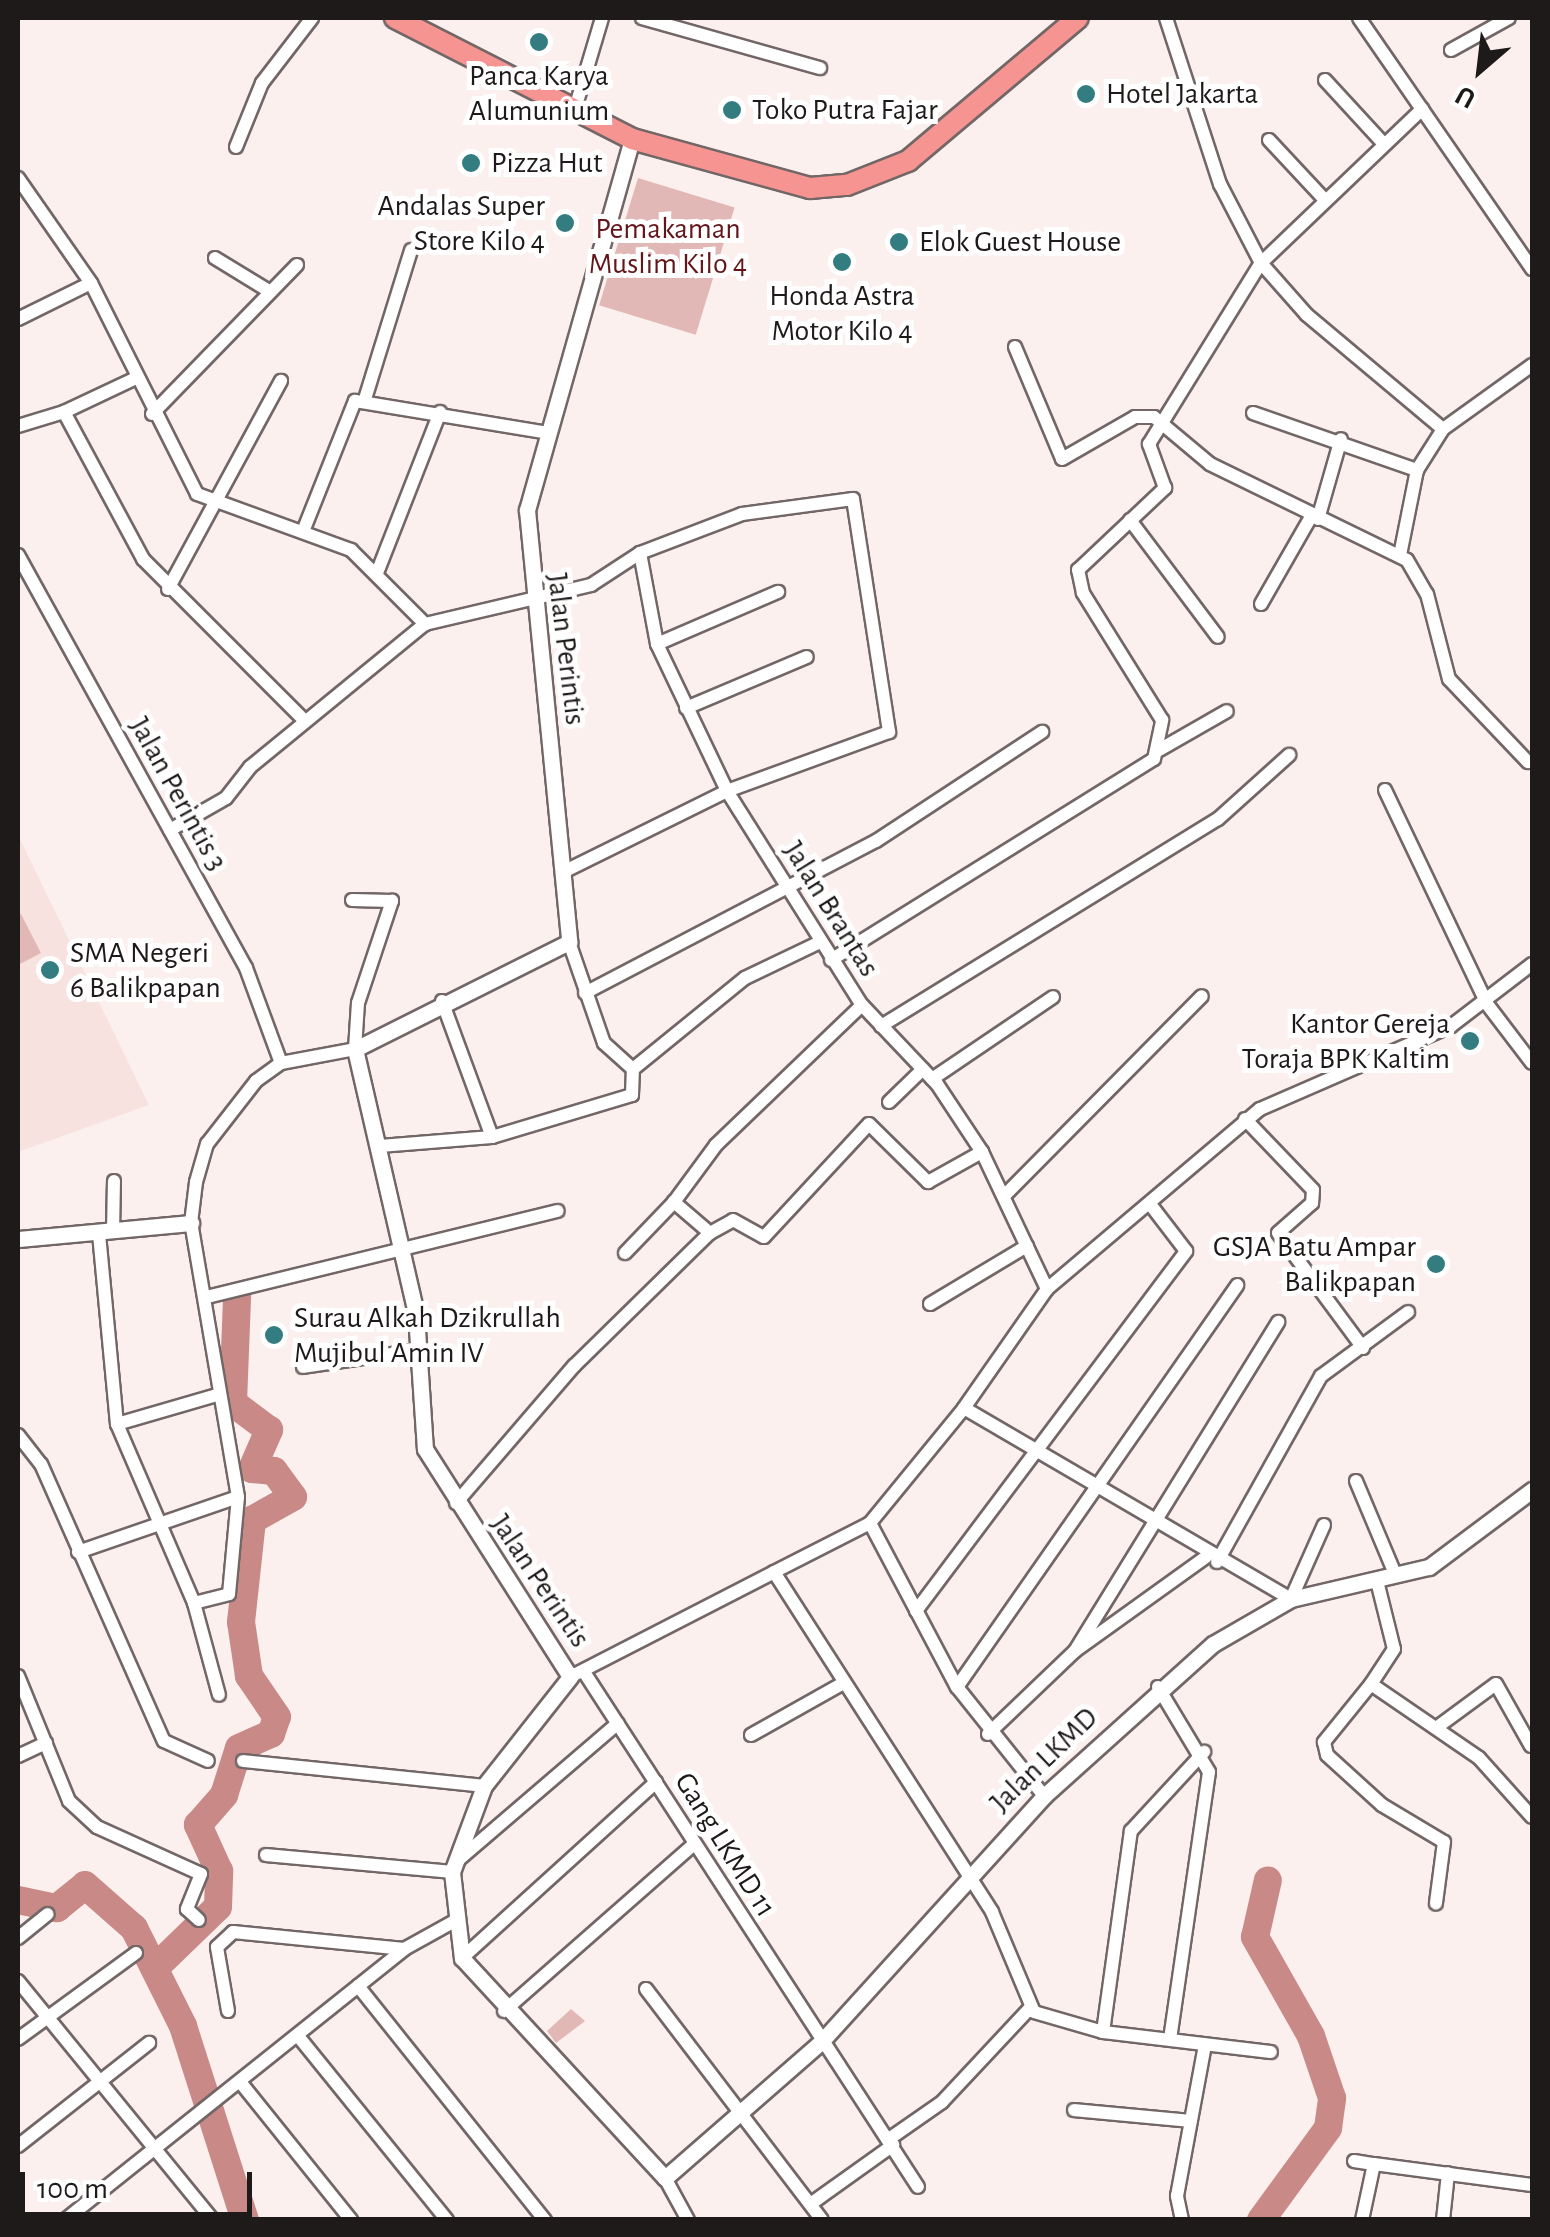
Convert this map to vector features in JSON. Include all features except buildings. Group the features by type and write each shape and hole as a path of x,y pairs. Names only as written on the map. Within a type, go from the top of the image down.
{"highway":[{"path":"395,18 632,139 776,185 847,186 931,146 1073,18"}],"street":[{"path":"236,147 262,83 312,18"},
{"path":"574,112 602,18"},
{"path":"642,18 820,68"},
{"path":"1166,18 1220,184 1261,263 1308,316 1443,429"},
{"path":"1359,18 1532,269"},
{"path":"1451,50 1509,18"},
{"path":"1325,80 1383,143"},
{"path":"1159,750 1153,700 1077,577 1088,554 1165,488 1148,450 1160,422 1261,263 1422,109"},
{"name":"Jalan Perintis","path":"569,942 565,871 529,594 527,510 542,432 610,246 632,139"},
{"path":"1269,140 1324,199"},
{"path":"18,178 90,283 152,414 197,494 304,529 377,573 424,624"},
{"path":"304,529 342,417 365,399 411,250"},
{"path":"215,258 269,291"},
{"path":"152,414 297,265"},
{"path":"18,319 90,283"},
{"path":"1015,348 1062,460 1135,417 1160,422 1210,464 1400,555 1422,581 1449,679 1531,762"},
{"path":"1400,555 1417,470 1443,429 1532,365"},
{"path":"18,426 64,412 136,378"},
{"path":"168,590 281,381"},
{"path":"365,399 542,432"},
{"path":"64,412 122,530 168,590 305,721"},
{"path":"377,573 440,412"},
{"path":"1253,413 1341,439 1417,470"},
{"path":"1261,604 1315,517 1341,439"},
{"path":"170,830 226,798 305,721 424,624 529,594 592,585 640,553 742,514 853,498 891,726 727,791 565,871"},
{"path":"1130,520 1218,637"},
{"name":"Jalan Brantas","path":"640,553 657,644 727,791 862,1005 927,1074 982,1152 1047,1289"},
{"name":"Jalan Perintis 3","path":"18,555 265,1008 281,1062"},
{"path":"657,644 778,592"},
{"path":"686,708 807,657"},
{"path":"831,960 1146,766 1159,750 1228,711"},
{"path":"586,992 790,886 1042,732"},
{"path":"881,1026 1218,819 1289,755"},
{"path":"1385,790 1487,1004 1532,1062"},
{"name":"Jalan Perintis","path":"352,900 392,901 358,1003 355,1048 404,1248 426,1449 456,1504 578,1676 484,1786 454,1867 452,1922 462,1958 504,2011 665,2178 688,2220"},
{"path":"194,1602 229,1594 238,1496 217,1395 207,1296 191,1224 207,1144 236,1101 281,1062 355,1048 442,1001 569,942 604,1043 633,1069"},
{"path":"380,1146 492,1137 632,1095 633,1069 745,978 820,942"},
{"path":"578,1676 870,1523 964,1408 1047,1289 1245,1119 1487,1004 1532,964"},
{"path":"1004,1196 1202,996"},
{"path":"889,1102 927,1074 1053,997"},
{"path":"442,1001 492,1137"},
{"path":"624,1253 674,1202 716,1145 862,1005"},
{"path":"1245,1119 1314,1190 1312,1203 1278,1233 1362,1348"},
{"path":"456,1504 574,1366 710,1234 733,1220 764,1238 869,1124 928,1182 982,1152"},
{"path":"114,1181 106,1234 118,1424 152,1520 194,1602 219,1696"},
{"path":"674,1202 710,1234"},
{"path":"916,1611 1186,1251 1150,1204"},
{"path":"207,1296 558,1211"},
{"path":"18,1239 191,1224"},
{"path":"930,1304 1027,1246"},
{"path":"958,1688 1094,1486 1237,1285"},
{"path":"988,1734 1075,1650 1212,1559 1306,1394 1408,1312"},
{"path":"1075,1650 1150,1521 1278,1322"},
{"path":"302,1366 418,1350"},
{"path":"118,1424 217,1395"},
{"path":"964,1408 1212,1559 1291,1599 1324,1526"},
{"path":"18,1435 41,1464 164,1741 208,1761"},
{"path":"1356,1480 1396,1576"},
{"name":"Jalan LKMD","path":"665,2178 821,2042 966,1876 1158,1687 1291,1599 1396,1576 1465,1548 1532,1490"},
{"path":"78,1552 152,1520 238,1496"},
{"path":"870,1523 958,1688 988,1734 1044,1796"},
{"path":"774,1572 840,1685 992,1912 1030,2008"},
{"path":"1377,1581 1394,1649 1324,1742 1327,1755 1382,1805 1444,1842 1436,1903"},
{"path":"18,1676 81,1816 201,1874 187,1909 199,1920"},
{"name":"Gang LKMD 11","path":"578,1676 618,1723 692,1845 918,2187"},
{"path":"1371,1684 1436,1728 1532,1817"},
{"path":"1436,1728 1496,1684 1531,1746"},
{"path":"751,1735 840,1685"},
{"path":"1158,1687 1204,1752 1199,1856 1170,2039"},
{"path":"266,1855 454,1867 618,1723"},
{"path":"18,1756 46,1743"},
{"path":"1103,2032 1131,1831 1204,1752"},
{"path":"244,1762 484,1786"},
{"path":"462,1958 656,1782"},
{"path":"504,2011 692,1845"},
{"path":"18,1938 48,1914"},
{"path":"65,2220 404,1949 452,1922"},
{"path":"228,2011 218,1947 233,1932 404,1949"},
{"path":"18,2039 136,1952"},
{"path":"18,1981 210,2219"},
{"path":"358,1986 545,2220"},
{"path":"646,1989 743,2110 822,2220"},
{"path":"1030,2008 1103,2032 1271,2052"},
{"path":"812,2203 942,2102 1030,2008"},
{"path":"298,2036 447,2220"},
{"path":"18,2146 149,2043"},
{"path":"1182,2220 1177,2196 1205,2044"},
{"path":"241,2083 351,2220"},
{"path":"1074,2110 1190,2121"},
{"path":"1354,2161 1532,2185"},
{"path":"1362,2220 1374,2164"},
{"path":"1442,2220 1448,2173"}],"shaded area":[{"name":"SMA Negeri 6 Balikpapan","path":"18,835 149,1105 18,1152"}],"green space":[{"name":"Pemakaman Muslim Kilo 4","path":"638,178 735,208 696,335 599,305"},
{"path":"21,914 41,953 18,965 18,916"},
{"path":"571,2009 585,2021 556,2043 547,2031"}],"waterway":[{"path":"156,1967 218,1907 219,1871 198,1825 224,1795 239,1748 271,1734 277,1717 249,1676 241,1622 252,1520 293,1497 274,1471 252,1469 269,1430 233,1403 237,1297"},
{"path":"1261,2220 1328,2128 1332,2098 1311,2036 1255,1937 1268,1880"},
{"path":"18,1900 57,1908 85,1885 134,1928 183,2026 245,2220"}],"place":[{"name":"Panca Karya Alumunium","path":"539,42"},
{"name":"Hotel Jakarta","path":"1086,94"},
{"name":"Toko Putra Fajar","path":"732,110"},
{"name":"Pizza Hut","path":"471,163"},
{"name":"Andalas Super Store Kilo 4","path":"565,223"},
{"name":"Elok Guest House","path":"899,242"},
{"name":"Honda Astra Motor Kilo 4","path":"842,262"},
{"name":"SMA Negeri 6 Balikpapan","path":"50,970"},
{"name":"Kantor Gereja Toraja BPK Kaltim","path":"1470,1041"},
{"name":"GSJA Batu Ampar Balikpapan","path":"1436,1264"},
{"name":"Surau Alkah Dzikrullah Mujibul Amin IV","path":"274,1335"}]}
